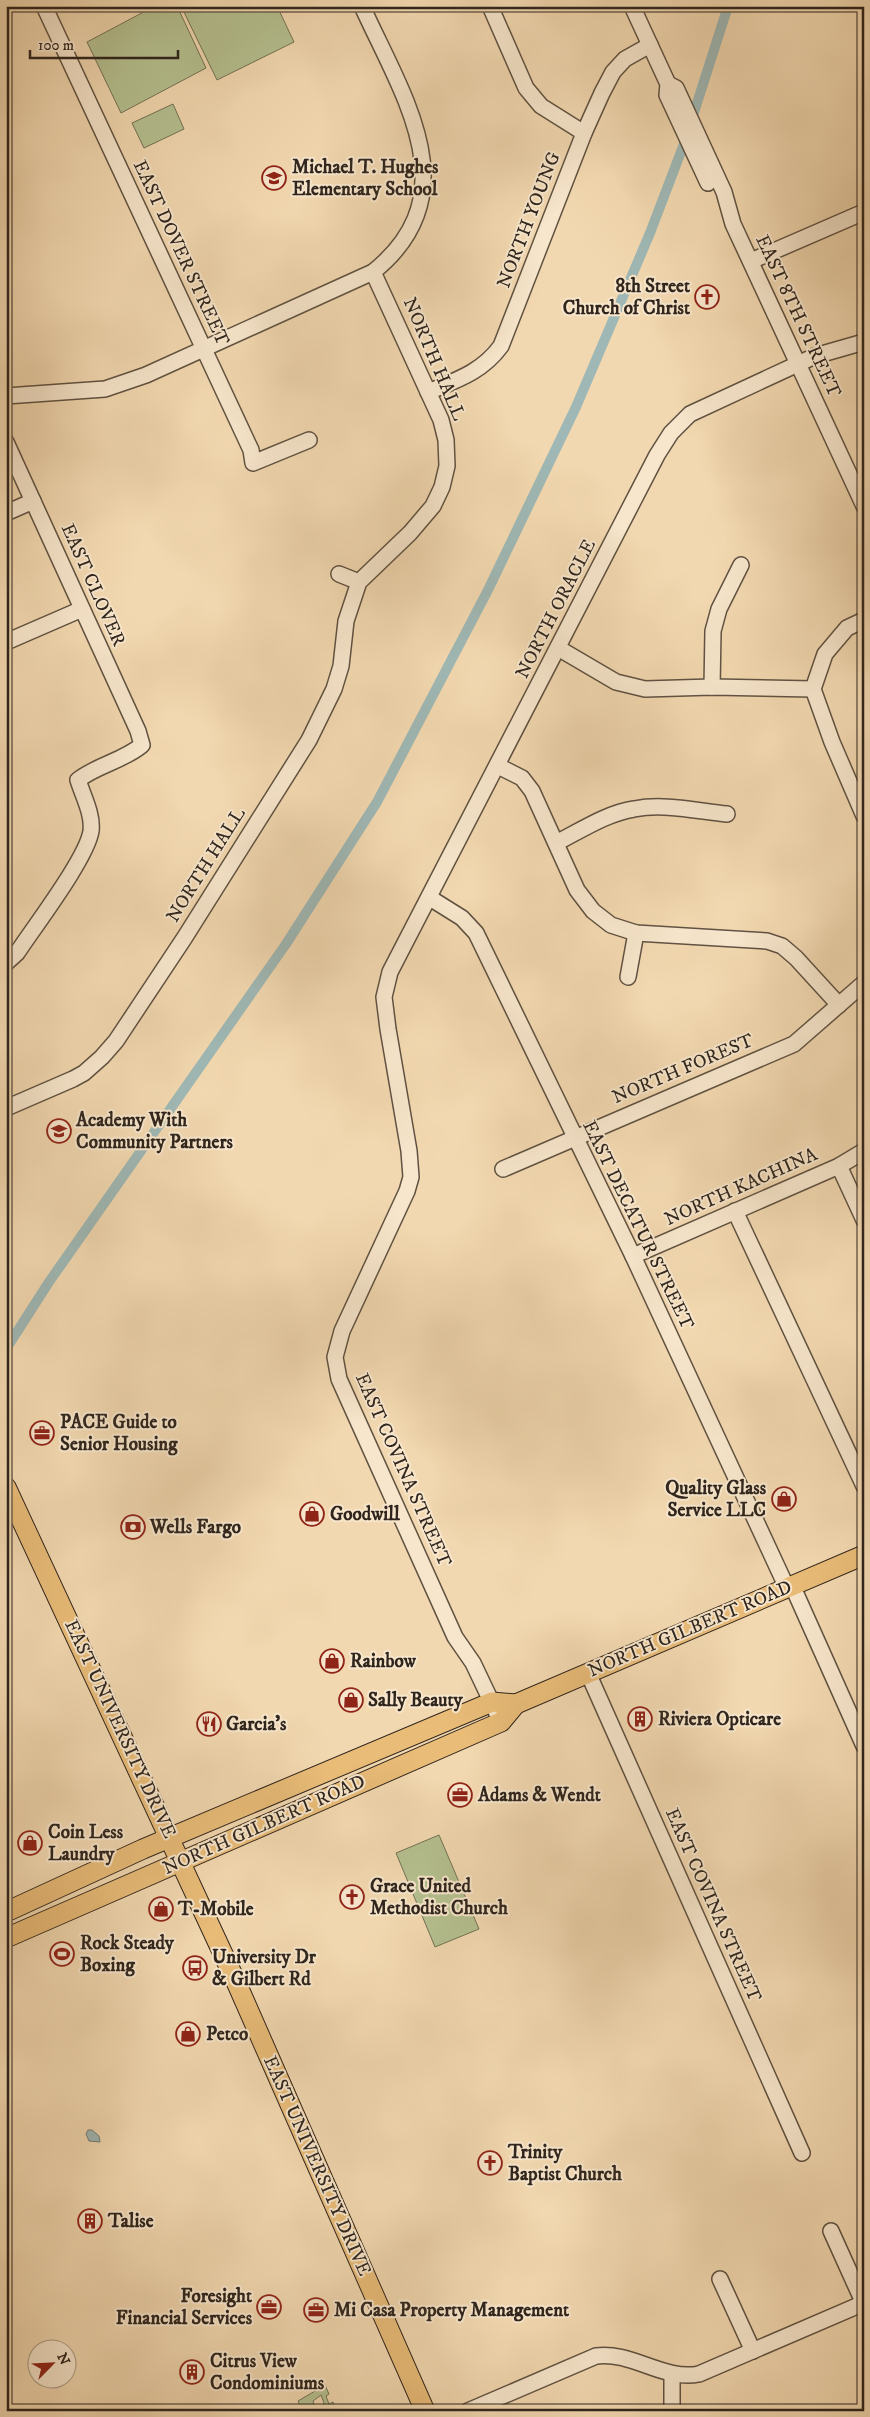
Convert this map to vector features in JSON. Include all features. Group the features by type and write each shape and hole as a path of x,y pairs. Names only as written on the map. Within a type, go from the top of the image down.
{"main road":[{"name":"EAST UNIVERSITY DRIVE","path":"6,1488 171,1837 241,1992 424,2411"},
{"name":"NORTH GILBERT ROAD","path":"13,1935 501,1722 516,1704 864,1555"},
{"name":"NORTH GILBERT ROAD","path":"8,1911 171,1837 492,1702 516,1704"},
{"path":"364,1782 362,1774 365,1770 406,1747 414,1735"},
{"path":"303,1808 321,1789 350,1774 354,1760"},
{"path":"8,1911 13,1935"}],"street":[{"name":"EAST DOVER STREET","path":"44,6 251,450 253,463 309,440"},
{"path":"6,396 105,389 146,375 373,272 390,259 407,236 418,213 424,178 422,154 414,122 362,6"},
{"path":"490,6 526,88 541,106 584,133"},
{"name":"EAST 8TH STREET","path":"632,6 668,84 667,95 682,127 697,147 724,192 733,224 799,364 858,480 864,506"},
{"name":"NORTH YOUNG","path":"428,392 475,372 491,360 501,346 584,133 613,72 626,58 650,45"},
{"name":"EAST 8TH STREET","path":"668,84 676,88 686,111 697,147"},
{"path":"751,261 864,212"},
{"name":"NORTH HALL","path":"6,1108 84,1073 116,1041 185,937 308,740 334,689 341,666 346,621 359,582 410,533 433,506 442,487 447,466 446,440 441,420 373,272"},
{"name":"NORTH ORACLE","path":"384,997 390,972 430,898 657,455 671,433 690,414 815,356 864,342"},
{"name":"EAST CLOVER","path":"6,442 138,731 142,745 133,752 88,772 78,780 89,810 91,831 83,854 17,953 6,963"},
{"path":"6,513 33,500"},
{"path":"712,687 713,631 719,609 741,565"},
{"path":"339,574 359,582"},
{"path":"6,642 82,609"},
{"path":"864,620 847,628 825,654 814,689 832,742 864,816"},
{"path":"558,648 616,682 646,690 712,687 814,689"},
{"path":"498,766 522,778 527,784 556,843 576,890 593,911 611,925 636,933 767,941 782,946 796,958 839,1005"},
{"path":"556,843 604,819 633,809 655,807 727,814"},
{"name":"EAST DECATUR STREET","path":"430,898 462,918 476,933 633,1256 789,1587 859,1721 864,1746"},
{"path":"628,977 636,933"},
{"name":"NORTH FOREST","path":"503,1169 794,1044 864,983"},
{"name":"EAST COVINA STREET","path":"384,997 409,1151 411,1177 407,1191 342,1331 336,1357 338,1379 455,1637 473,1662 501,1722"},
{"name":"NORTH KACHINA","path":"633,1256 839,1166 864,1151"},
{"path":"839,1166 864,1220"},
{"path":"735,1211 864,1486"},
{"name":"EAST COVINA STREET","path":"588,1673 802,2153"},
{"path":"468,2411 609,2348 672,2374 689,2376 699,2374 864,2303 831,2230"},
{"path":"720,2279 753,2352"},
{"path":"672,2374 672,2411"}],"green space":[{"path":"155,6 177,6 206,68 121,113 87,42"},
{"path":"181,6 277,6 294,42 217,80"},
{"path":"173,104 184,129 144,148 132,123"},
{"path":"439,1835 479,1929 435,1947 396,1853"},
{"path":"324,2383 329,2394 326,2396 329,2404 333,2402 339,2411 302,2411 298,2401","holes":["321,2395 324,2403 322,2407 315,2410 313,2401"]}],"water":[{"path":"88,2130 92,2130 99,2136 100,2142 89,2141 86,2134"}],"waterway":[{"path":"691,122 728,6"},
{"path":"6,1349 49,1282 286,944 377,802 488,590 576,407 650,233 687,136"}],"place":[{"name":"Michael T. Hughes Elementary School","path":"274,178"},
{"name":"8th Street Church of Christ","path":"707,297"},
{"name":"Academy With Community Partners","path":"59,1131"},
{"name":"PACE Guide to Senior Housing","path":"42,1433"},
{"name":"Quality Glass Service LLC","path":"784,1499"},
{"name":"Goodwill","path":"312,1514"},
{"name":"Wells Fargo","path":"133,1527"},
{"name":"Rainbow","path":"332,1661"},
{"name":"Sally Beauty","path":"351,1700"},
{"name":"Riviera Opticare","path":"640,1719"},
{"name":"Garcia's","path":"209,1724"},
{"name":"Adams & Wendt","path":"460,1795"},
{"name":"Coin Less Laundry","path":"30,1843"},
{"name":"Grace United Methodist Church","path":"352,1897"},
{"name":"T-Mobile","path":"161,1909"},
{"name":"Rock Steady Boxing","path":"62,1954"},
{"name":"University Dr & Gilbert Rd","path":"195,1968"},
{"name":"Petco","path":"188,2034"},
{"name":"Trinity Baptist Church","path":"490,2163"},
{"name":"Talise","path":"90,2221"},
{"name":"Foresight Financial Services","path":"269,2307"},
{"name":"Mi Casa Property Management","path":"316,2310"},
{"name":"Citrus View Condominiums","path":"192,2372"}]}
